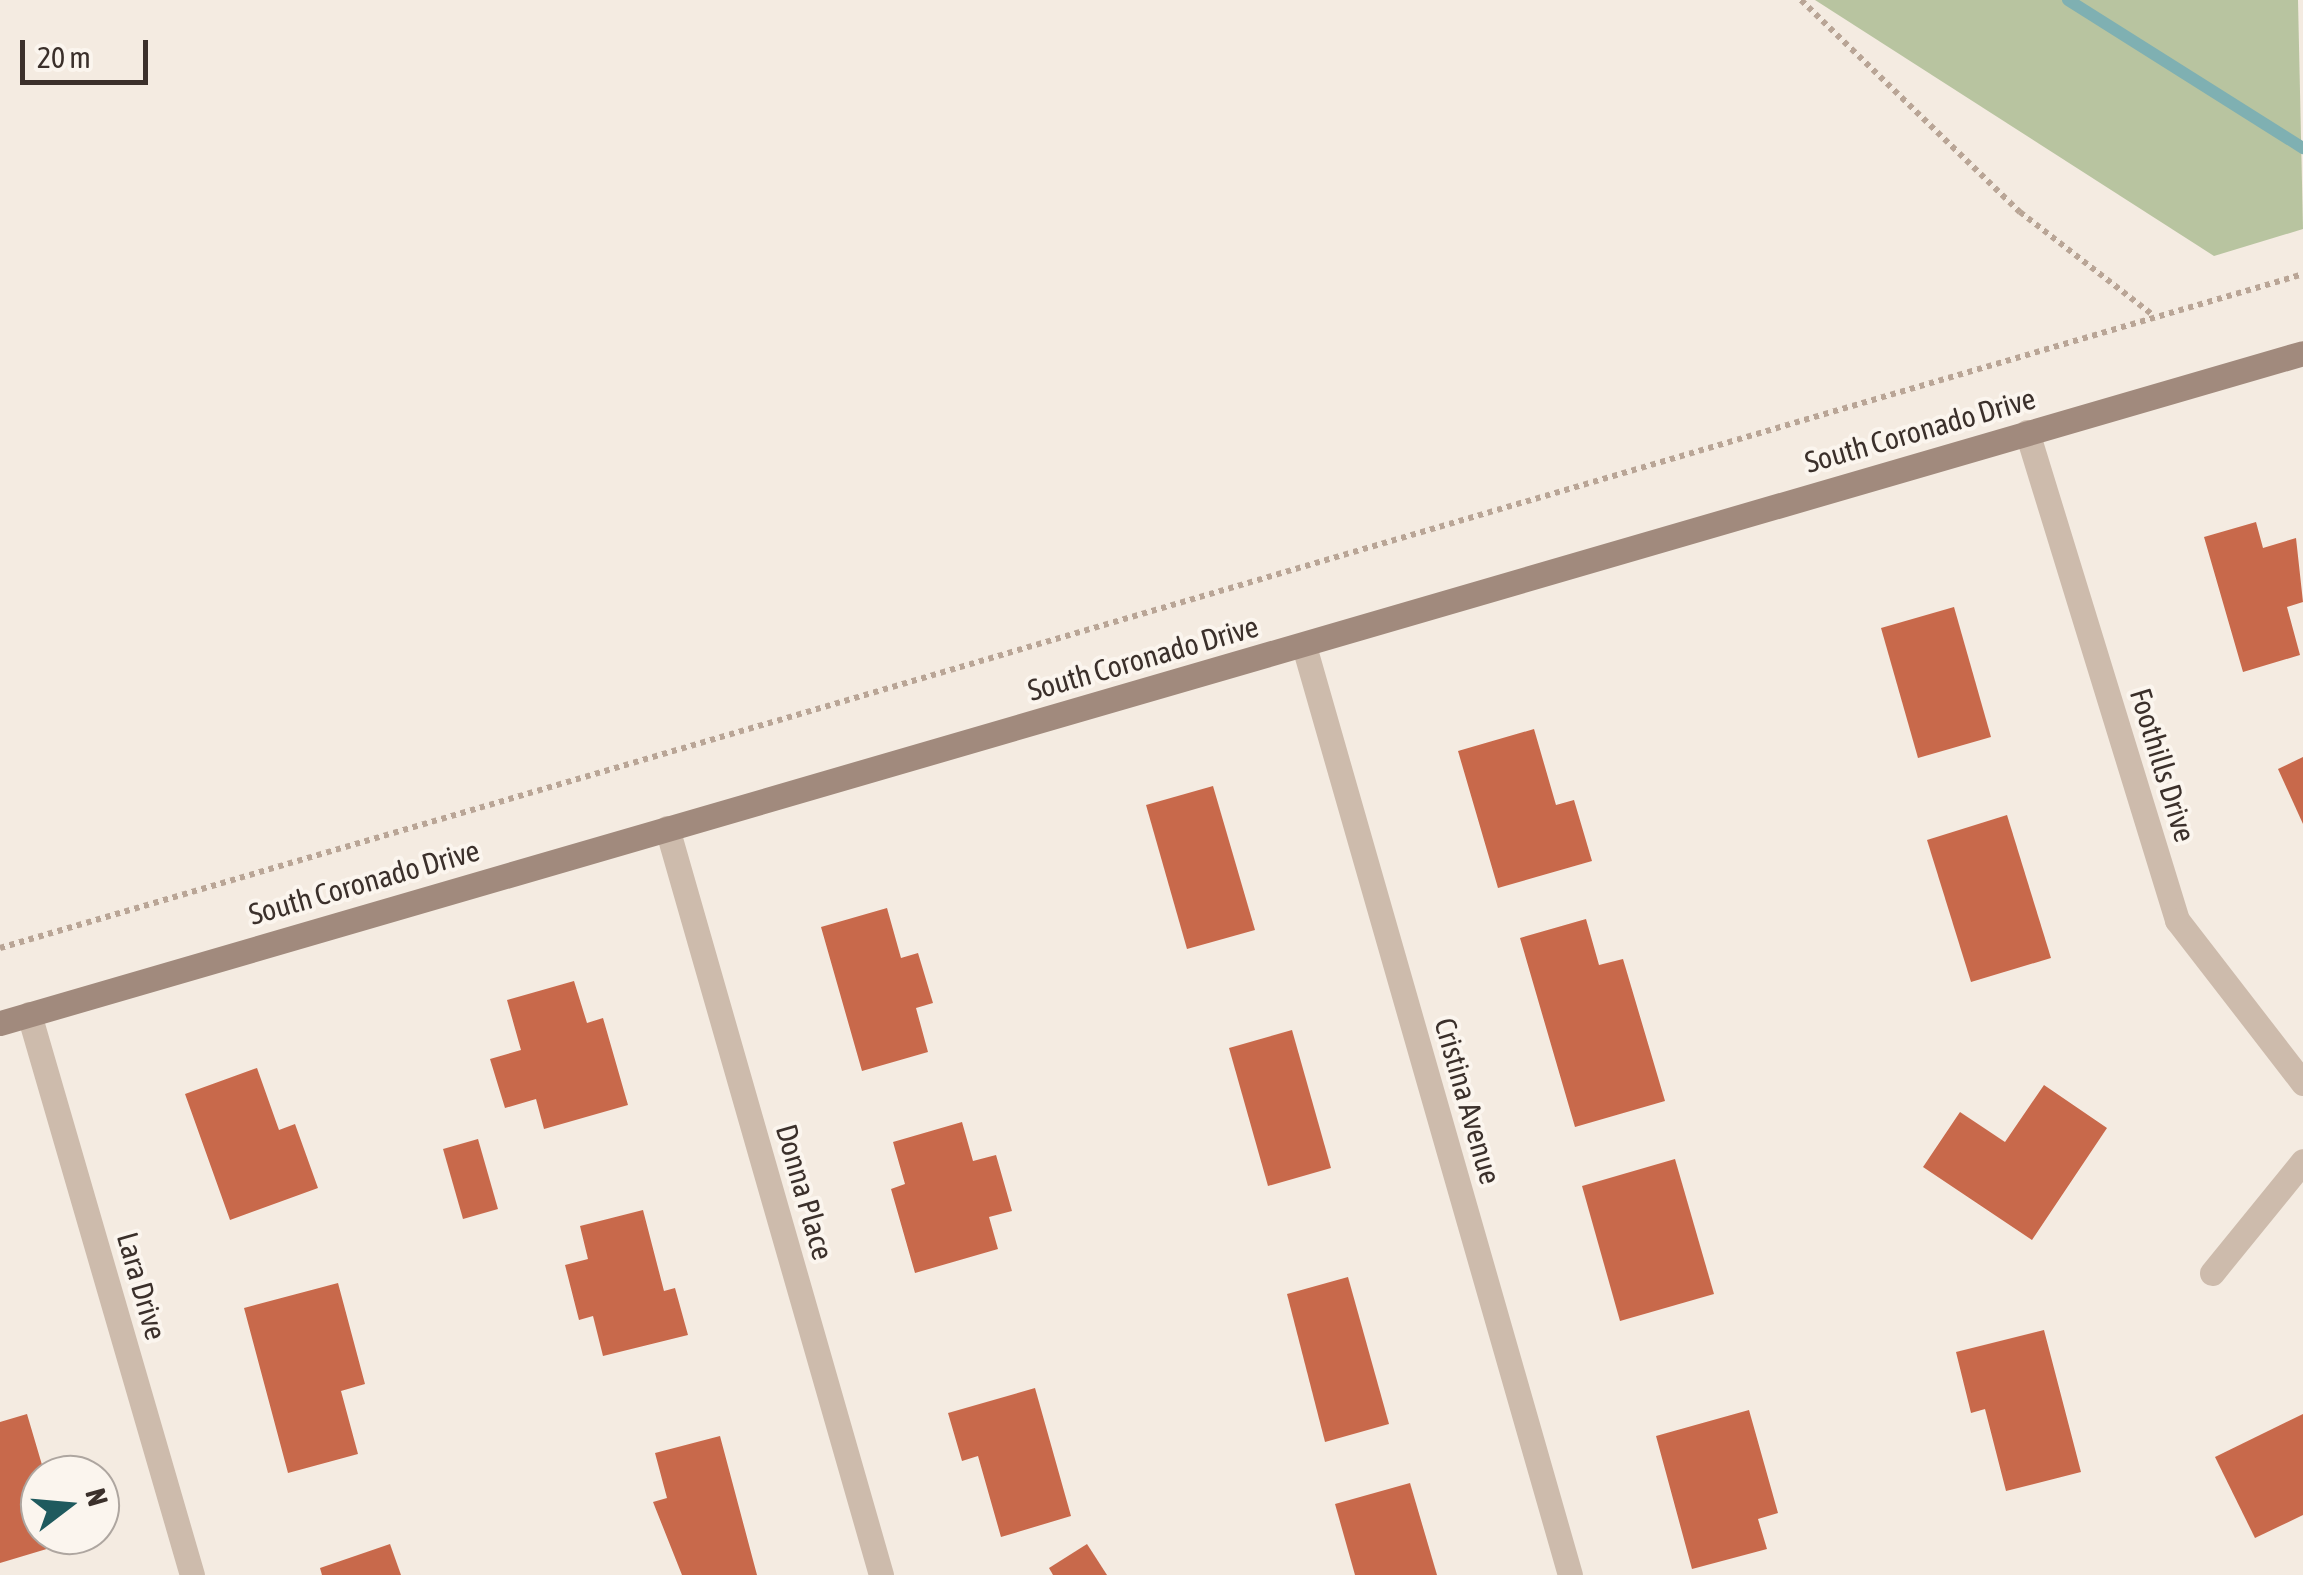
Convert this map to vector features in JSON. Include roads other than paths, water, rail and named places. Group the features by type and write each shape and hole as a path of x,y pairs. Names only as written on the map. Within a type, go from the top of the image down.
{"street":[{"name":"South Coronado Drive","path":"0,1022 1304,646 2303,352"},
{"name":"Foothills Drive","path":"2026,432 2177,920 2303,1082"},
{"name":"Cristina Avenue","path":"1304,646 1570,1575"},
{"name":"Donna Place","path":"667,828 881,1575"},
{"name":"Lara Drive","path":"29,1014 192,1575"},
{"path":"2212,1273 2303,1161"}],"waterway":[{"path":"2068,0 2303,148"}]}
